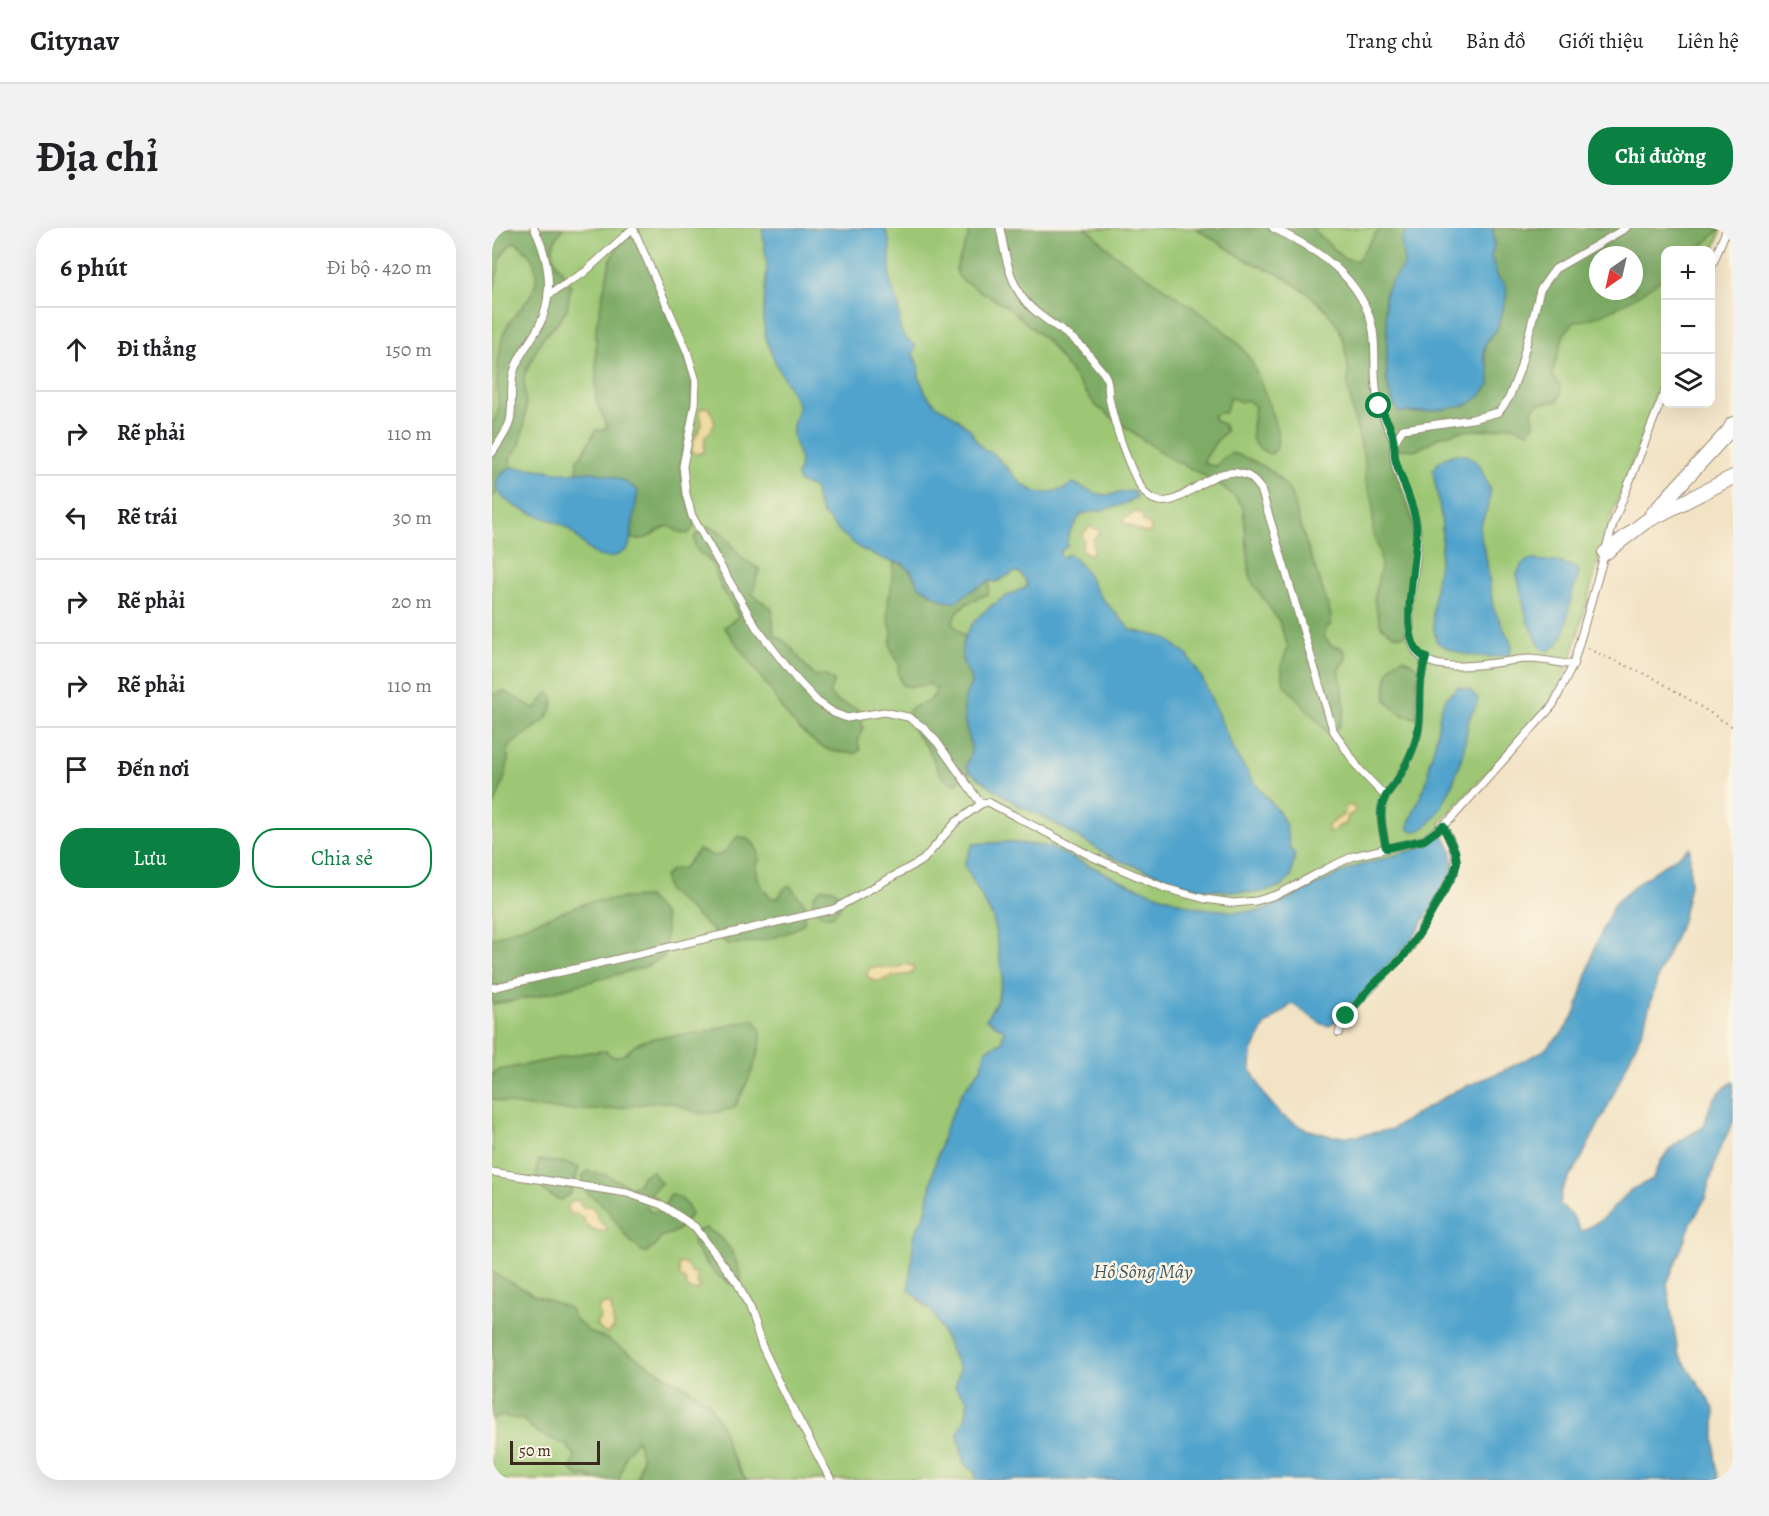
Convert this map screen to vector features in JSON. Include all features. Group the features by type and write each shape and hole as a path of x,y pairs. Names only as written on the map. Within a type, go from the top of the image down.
{"street":[{"path":"1605,553 1645,522 1733,424"},
{"path":"1645,522 1733,477"}],"lane":[{"path":"492,453 510,422 513,373 539,325 548,295 550,277 544,247 534,228"},
{"path":"548,295 585,272 633,228 687,351 696,381 695,404 683,466 686,494 692,516 756,627 797,680 817,701 834,713 847,718 884,712 908,717 923,727 937,742 981,804"},
{"path":"1000,228 1011,273 1020,294 1039,314 1081,345 1107,378 1115,426 1142,489 1149,497 1161,502 1178,499 1205,480 1234,473 1249,476 1261,489 1333,730 1359,769 1385,796"},
{"path":"1273,228 1302,242 1325,258 1350,281 1359,296 1372,329 1375,382 1379,406 1388,424 1394,443 1394,458 1416,522 1418,545 1410,606 1410,632 1414,649 1441,665 1455,666 1528,659 1573,665"},
{"path":"1394,443 1403,429 1472,419 1499,412 1509,398 1520,369 1540,290 1555,269 1626,228"},
{"path":"1715,258 1727,228"},
{"path":"492,988 834,909 923,860 956,822 981,804 988,802 1094,857 1165,888 1205,899 1234,903 1279,894 1354,856 1424,840 1443,826 1554,705 1580,645 1613,524 1661,398"},
{"path":"1386,848 1381,807 1385,796 1398,778 1418,734 1420,681 1426,658"},
{"path":"1339,1033 1346,1016 1410,948 1454,873 1457,862 1455,851 1443,826"},
{"path":"492,1172 627,1193 662,1205 694,1227 738,1284 762,1346 831,1480"}],"path":[{"path":"1580,645 1654,678 1733,727"}],"green space":[{"path":"492,228 1722,228 1715,248 1661,246 1661,387 1609,523 1570,663 1550,703 1440,823 1443,832 1416,849 1313,886 1274,906 1260,911 1237,912 1193,908 1131,885 1049,847 1008,842 973,844 964,864 993,918 1003,977 997,1001 987,1018 1004,1030 1002,1042 986,1050 981,1068 962,1093 934,1168 926,1212 914,1236 919,1301 933,1312 960,1370 968,1400 966,1417 958,1433 964,1464 974,1471 977,1480 492,1480"},
{"path":"492,228 563,228 556,238 552,252 571,286 567,309 557,324 542,339 524,376 526,409 520,445 510,459 512,467 504,471 496,484 497,490 492,499 492,424 499,405 497,373 502,339 509,323 534,289 536,274 531,258 515,242 509,246 501,258 492,298"},
{"path":"969,228 1087,228 1113,253 1213,321 1240,345 1252,362 1264,391 1278,432 1277,448 1271,454 1256,446 1252,435 1255,406 1247,400 1241,402 1230,397 1225,413 1213,416 1216,421 1223,424 1226,431 1203,462 1217,466 1222,459 1232,453 1240,455 1262,465 1275,475 1291,495 1331,617 1331,625 1326,628 1324,637 1332,646 1340,647 1345,652 1346,659 1339,668 1345,708 1339,727 1328,733 1284,684 1281,666 1288,647 1279,621 1254,585 1250,575 1243,507 1218,483 1166,456 1096,406 1048,342 1009,308 963,281 957,274 956,268 968,237"},
{"path":"1195,228 1312,228 1343,258 1357,261 1382,228 1409,228 1403,242 1405,265 1385,297 1387,382 1393,403 1399,412 1417,413 1433,409 1489,368 1485,358 1485,347 1499,323 1505,284 1498,278 1491,257 1494,245 1493,228 1721,228 1702,246 1661,246 1661,279 1643,291 1643,246 1589,246 1589,300 1630,300 1598,316 1574,322 1564,334 1552,374 1560,387 1560,397 1558,401 1538,404 1532,410 1534,424 1529,432 1509,425 1495,429 1461,431 1441,436 1417,450 1397,449 1391,424 1386,425 1392,444 1391,458 1413,522 1415,545 1407,606 1407,632 1403,636 1394,635 1381,626 1374,600 1381,566 1380,554 1373,531 1373,501 1366,482 1365,460 1352,410 1344,341 1339,328 1327,311 1309,294 1280,275 1246,260"},
{"path":"632,232 684,352 693,381 692,403 680,466 695,526 688,534 669,526 644,539 631,539 637,491 617,478 577,472 577,460 596,430 604,430 607,426 596,400 596,327 610,261 617,247"},
{"path":"707,526 725,535 743,559 760,570 752,594 772,609 774,635 792,648 815,676 824,675 834,681 829,694 838,702 858,709 863,727 858,743 860,750 856,753 835,752 824,748 798,728 724,627 738,617 721,588 713,566 696,547 695,536"},
{"path":"894,560 907,567 915,580 955,602 990,581 988,594 961,608 954,618 953,624 965,637 962,660 970,673 971,685 964,702 965,723 973,750 966,766 970,772 956,783 947,781 939,772 929,750 913,730 909,710 930,700 936,689 930,684 913,687 902,685 898,672 899,664 890,646 892,633 888,616 888,599"},
{"path":"1403,658 1415,665 1419,671 1417,718 1399,713 1386,700 1386,681 1390,669 1393,664"},
{"path":"504,691 535,709 548,693 553,697 550,713 545,720 509,748 506,773 492,810 492,695"},
{"path":"738,836 753,843 757,849 760,857 757,868 758,879 771,898 778,898 789,885 805,904 804,923 767,940 727,944 667,891 664,877 671,870 684,868 698,850 715,856 725,852"},
{"path":"827,888 837,892 841,902 837,912 827,916 817,912 813,902 817,892"},
{"path":"647,897 664,915 665,956 645,967 529,998 492,1004 492,938 589,902"},
{"path":"755,1020 761,1032 759,1051 734,1108 703,1113 660,1102 612,1109 567,1110 520,1106 492,1099 492,1075 499,1070 589,1052 606,1051 613,1057 619,1056 647,1040 704,1032"},
{"path":"539,1160 574,1165 579,1168 570,1194 561,1200 554,1198 544,1190 536,1173"},
{"path":"588,1171 606,1175 630,1187 639,1183 643,1175 652,1171 661,1183 652,1192 646,1207 651,1212 663,1210 670,1195 684,1201 691,1215 679,1229 662,1236 655,1247 644,1253 628,1239 607,1209 584,1190 583,1176"},
{"path":"706,1228 726,1243 737,1263 741,1280 731,1284 719,1276 693,1245 695,1232"},
{"path":"492,1272 532,1294 569,1308 575,1319 589,1332 607,1339 709,1403 722,1427 728,1449 746,1480 637,1480 642,1458 637,1439 626,1454 619,1480 579,1477 571,1469 575,1455 566,1445 538,1433 523,1420 504,1416 492,1419"}],"sand":[{"path":"701,408 709,408 714,424 705,437 704,452 698,454 692,452 692,443 702,424"},
{"path":"1136,512 1142,514 1143,521 1151,526 1151,532 1144,533 1122,522 1123,519"},
{"path":"1089,527 1099,529 1100,532 1093,540 1093,553 1088,554 1081,547 1084,541 1082,535"},
{"path":"1351,805 1355,812 1348,816 1346,824 1339,826 1333,832 1328,832 1328,825 1343,815 1346,806"},
{"path":"905,964 913,966 911,974 876,981 866,974 871,967 897,968"},
{"path":"575,1200 579,1201 583,1207 593,1207 597,1219 607,1228 607,1231 592,1228 585,1224 582,1217 569,1214 567,1209 569,1204"},
{"path":"684,1263 691,1273 697,1273 697,1282 700,1287 696,1291 687,1288 685,1280 680,1277 678,1264"},
{"path":"606,1304 611,1305 614,1328 607,1334 596,1324 601,1316 598,1312 599,1308"}],"water":[{"path":"762,228 885,228 890,243 890,281 899,309 900,328 904,337 916,346 913,354 919,368 919,377 926,394 937,406 970,429 984,450 993,453 1022,484 1035,492 1046,493 1064,489 1073,483 1105,495 1133,491 1137,497 1122,504 1081,514 1068,535 1067,546 1059,553 1063,558 1067,554 1073,557 1084,569 1099,595 1131,630 1166,638 1188,656 1202,678 1235,753 1253,781 1279,812 1286,826 1290,849 1295,854 1291,876 1283,886 1257,893 1202,889 1181,883 1113,858 1046,818 1018,805 970,772 966,766 971,744 964,708 965,697 971,682 962,660 963,643 967,632 983,612 1027,587 1026,581 1020,573 1015,572 996,582 990,581 974,589 955,602 944,601 919,586 911,571 902,563 886,560 861,549 841,533 822,513 816,500 815,489 799,482 797,476 800,462 793,428 798,404 776,364 766,339 763,319 767,265"},
{"path":"1409,228 1493,228 1494,245 1491,257 1498,278 1505,284 1507,294 1497,329 1487,340 1484,349 1490,384 1479,398 1459,407 1399,412 1389,393 1385,296 1389,285 1404,265 1402,241"},
{"path":"1456,454 1466,455 1479,464 1490,490 1489,504 1480,526 1481,538 1493,607 1512,645 1509,655 1490,657 1472,655 1445,647 1437,642 1433,614 1442,530 1433,469 1443,459"},
{"path":"512,467 570,473 601,473 618,478 632,486 638,491 629,547 614,557 598,555 587,548 564,526 512,504 498,491 497,483 500,475"},
{"path":"1529,560 1561,563 1579,570 1564,634 1555,647 1548,651 1541,648 1527,620 1517,574 1522,564"},
{"path":"1458,687 1470,690 1478,699 1469,720 1464,748 1456,773 1444,802 1428,825 1419,830 1409,830 1409,823 1428,778 1441,708 1447,697"},
{"name":"Hồ Sông Mây","path":"1443,832 1452,852 1452,872 1401,955 1330,1026 1322,1024 1292,1004 1265,1026 1252,1052 1251,1070 1265,1096 1281,1115 1305,1129 1331,1136 1357,1136 1392,1129 1455,1091 1543,1051 1563,1032 1576,1012 1596,944 1614,904 1642,880 1690,848 1690,885 1682,921 1659,973 1643,1029 1608,1106 1580,1161 1562,1189 1560,1205 1573,1216 1581,1232 1601,1220 1632,1189 1653,1179 1661,1161 1672,1147 1704,1127 1712,1101 1733,1082 1733,1122 1718,1153 1705,1199 1691,1224 1667,1284 1678,1353 1715,1410 1715,1455 1719,1480 977,1480 974,1471 964,1464 958,1433 966,1417 968,1400 955,1387 960,1370 933,1312 909,1289 914,1236 926,1212 934,1168 945,1129 962,1093 981,1068 986,1050 1002,1042 1004,1030 986,1019 997,1001 1003,977 993,918 964,864 973,844 1008,842 1049,847 1131,885 1193,907 1237,912 1260,911 1274,906 1352,868 1416,849"}],"route":[{"path":"1346,1016 1410,948 1450,881 1457,862 1455,851 1443,826 1424,840 1386,848 1381,807 1385,796 1398,778 1418,734 1420,681 1426,658 1414,649 1410,632 1410,606 1418,545 1416,522 1394,458 1394,443 1388,424 1379,406"}]}
